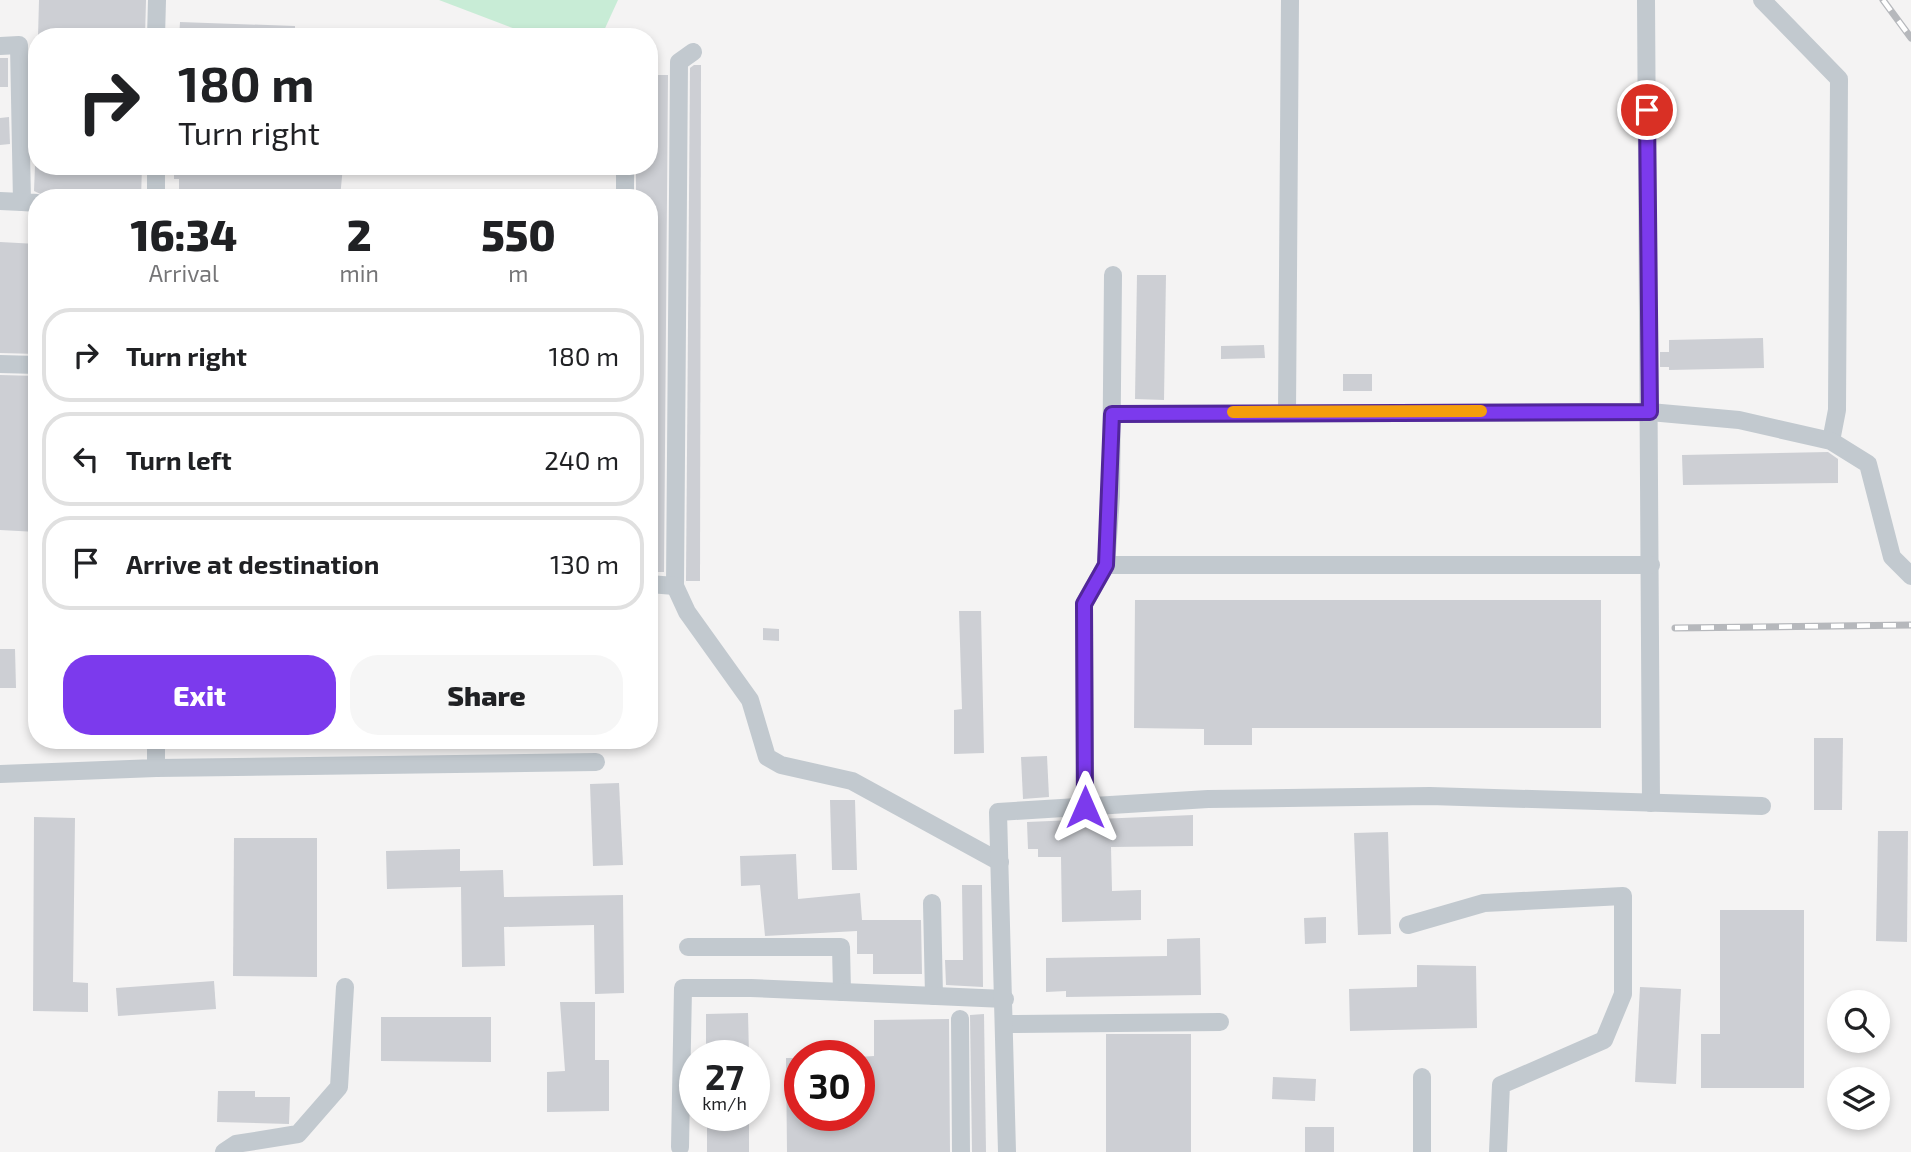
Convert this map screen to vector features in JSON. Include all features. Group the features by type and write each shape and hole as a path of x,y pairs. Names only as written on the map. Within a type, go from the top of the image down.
{"street":[{"path":"156,0 156,28"},
{"path":"1287,412 1290,0"},
{"path":"1646,0 1651,803"},
{"path":"1762,0 1839,79 1837,410 1831,441"},
{"path":"0,46 19,45 28,189"},
{"path":"693,52 679,62 675,586 687,612 750,701 767,757 780,765 852,781 1000,862"},
{"path":"0,201 28,203"},
{"path":"1085,807 1084,604 1106,565 1112,414 1113,275"},
{"path":"0,364 28,365"},
{"path":"1112,414 1650,412 1739,420 1831,441 1868,464 1892,557 1911,576"},
{"path":"1106,565 1651,565"},
{"path":"658,585 675,586"},
{"path":"156,749 156,768"},
{"path":"0,774 156,768 596,762"},
{"path":"1007,1152 998,812 1208,799 1430,796 1762,806"},
{"path":"1408,925 1484,903 1623,896 1623,994 1604,1040 1501,1085 1499,1152"},
{"path":"932,903 934,996"},
{"path":"688,947 841,947 842,992"},
{"path":"224,1152 236,1144 298,1134 340,1087 345,987"},
{"path":"680,1147 683,988 1004,999"},
{"path":"960,1019 961,1152"},
{"path":"1005,1024 1220,1023"},
{"path":"1422,1077 1422,1152"}],"green space":[{"path":"439,0 618,0 605,28 512,28"}],"building":[{"path":"39,0 146,0 145,28 38,28"},
{"path":"180,22 295,26 295,28 180,28"},
{"path":"0,58 8,58 8,87 0,87"},
{"path":"701,65 700,581 686,581 690,68"},
{"path":"658,75 668,75 664,572 658,572 658,189 636,189 636,175 658,175"},
{"path":"9,117 10,144 0,145 0,118"},
{"path":"35,175 142,175 141,189 34,189"},
{"path":"174,175 342,175 341,189 179,189 179,179 174,179"},
{"path":"0,242 28,244 28,354 0,353"},
{"path":"1137,275 1166,275 1164,400 1135,399"},
{"path":"1763,338 1764,368 1669,370 1669,367 1660,367 1660,352 1669,352 1669,340"},
{"path":"1264,345 1265,358 1221,359 1221,346"},
{"path":"1343,374 1372,374 1372,391 1343,391"},
{"path":"0,375 28,376 28,532 0,530"},
{"path":"1828,452 1838,459 1838,483 1683,485 1682,455"},
{"path":"1135,600 1601,600 1601,728 1252,728 1252,745 1204,745 1204,729 1134,728"},
{"path":"959,611 981,611 984,753 954,754 954,710 962,709"},
{"path":"763,628 779,629 779,641 763,640"},
{"path":"0,649 15,649 16,688 0,688"},
{"path":"1814,738 1843,738 1842,810 1814,810"},
{"path":"1047,756 1049,797 1023,799 1021,757"},
{"path":"619,783 623,865 593,866 590,784"},
{"path":"830,800 855,800 857,870 832,870"},
{"path":"1193,815 1193,846 1111,847 1112,891 1141,890 1141,920 1062,922 1061,857 1038,857 1038,849 1028,849 1027,822"},
{"path":"34,817 75,818 73,982 88,983 88,1012 33,1011"},
{"path":"1878,831 1908,831 1907,942 1876,941"},
{"path":"1388,832 1391,934 1358,935 1354,833"},
{"path":"234,838 317,838 317,977 233,976"},
{"path":"460,849 460,871 503,870 504,897 623,895 624,993 595,994 594,925 504,927 505,966 462,967 461,887 387,889 386,851"},
{"path":"796,854 798,899 860,893 862,920 921,920 922,974 873,974 873,954 857,954 857,931 765,936 760,885 741,886 740,856"},
{"path":"962,885 982,885 983,987 946,985 945,960 963,960"},
{"path":"1720,910 1804,910 1804,1088 1701,1088 1701,1034 1720,1034"},
{"path":"1326,917 1326,943 1305,944 1304,918"},
{"path":"1200,938 1201,995 1066,997 1066,991 1046,992 1046,958 1167,956 1167,939"},
{"path":"1417,965 1476,966 1477,1028 1350,1031 1349,989 1417,987"},
{"path":"214,981 216,1009 118,1016 116,988"},
{"path":"1640,987 1681,989 1676,1084 1635,1082"},
{"path":"560,1002 595,1002 595,1060 609,1060 609,1111 547,1112 547,1072 565,1071"},
{"path":"748,1013 749,1040 706,1040 706,1014"},
{"path":"984,1014 986,1152 972,1152 970,1015"},
{"path":"381,1017 491,1017 491,1062 381,1061"},
{"path":"949,1019 950,1152 787,1152 787,1131 875,1131 874,1020"},
{"path":"1106,1034 1191,1034 1191,1152 1106,1152"},
{"path":"1273,1077 1316,1079 1315,1101 1272,1099"},
{"path":"218,1091 255,1091 255,1097 290,1097 289,1124 217,1122"},
{"path":"1305,1127 1334,1127 1334,1152 1305,1152"},
{"path":"707,1131 749,1131 749,1152 707,1152"}],"railway":[{"path":"1883,0 1911,38"},
{"path":"1675,628 1911,625"}],"slow traffic":[{"path":"1233,412 1481,411"}],"route":[{"path":"1085,807 1084,604 1106,565 1111,496 1112,414 1313,411 1650,412 1647,110"}]}
